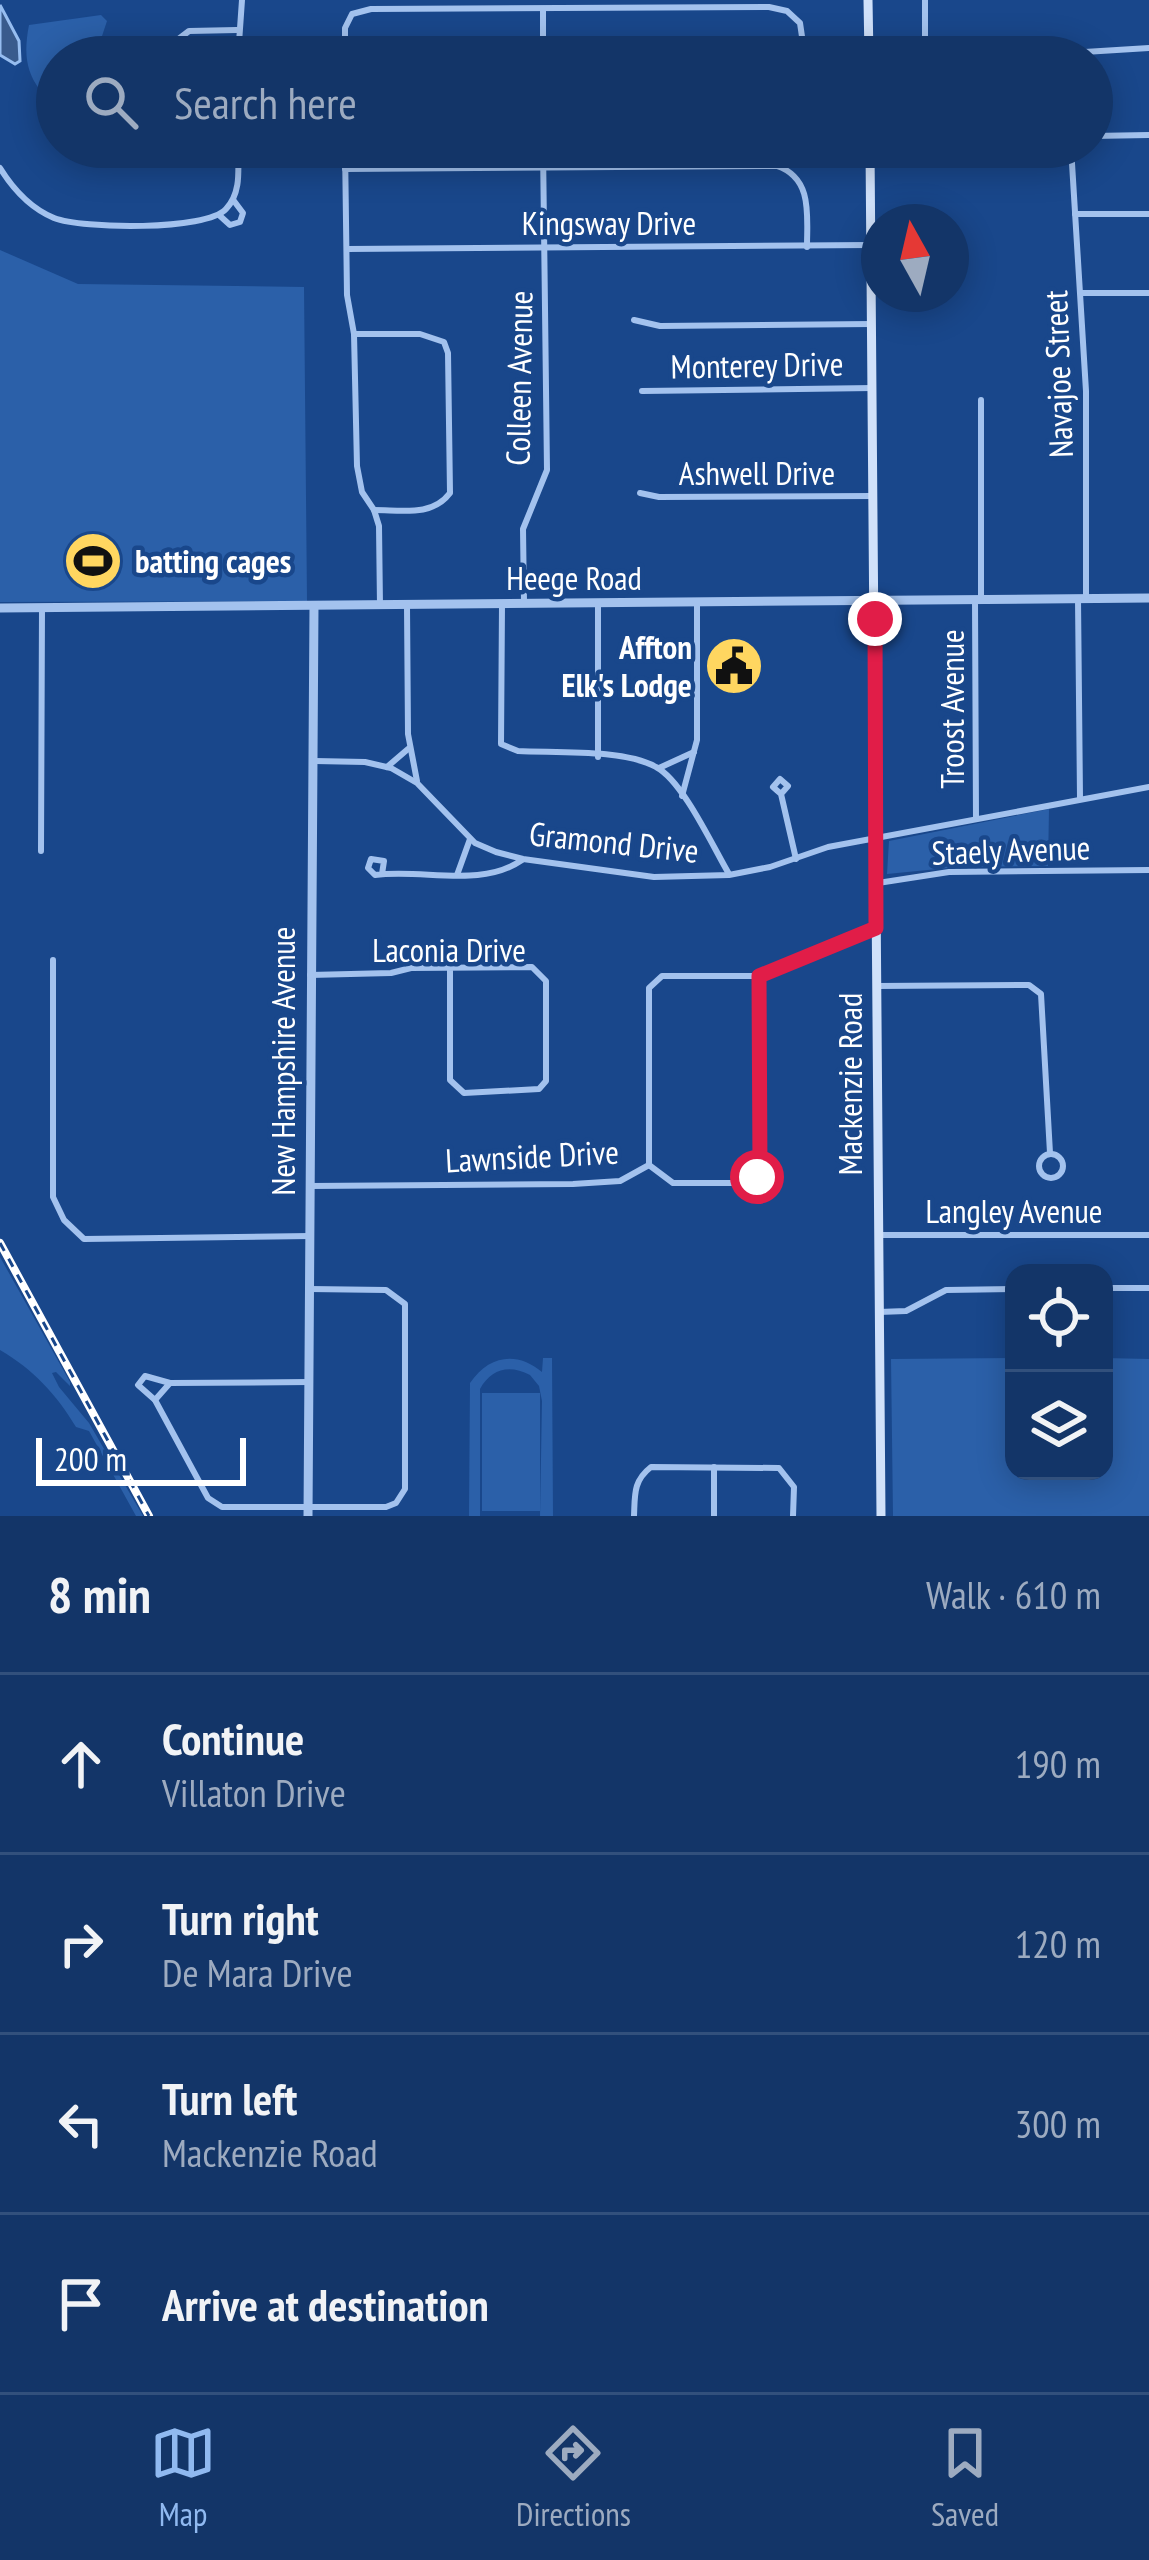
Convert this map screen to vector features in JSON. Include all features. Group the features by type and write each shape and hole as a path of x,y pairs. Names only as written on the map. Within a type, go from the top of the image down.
{"main road":[{"path":"868,0 869,36"},
{"name":"Mackenzie Road","path":"870,168 871,204"},
{"name":"Mackenzie Road","path":"872,312 881,1516"}],"street":[{"path":"237,36 242,0"},
{"path":"925,0 925,36"},
{"path":"345,36 352,14 371,8 769,7 787,11 800,22 802,36"},
{"path":"543,9 543,36"},
{"path":"183,36 190,31 237,30"},
{"path":"1113,50 1149,48"},
{"path":"1113,136 1149,135"},
{"path":"0,168 29,203 75,224 194,224 219,215 232,200 238,168"},
{"path":"380,606 379,526 362,492 357,466 345,169 543,168"},
{"name":"Colleen Avenue","path":"524,605 523,529 547,470 543,168"},
{"path":"782,168 799,182 807,198 807,247"},
{"name":"Navajoe Street","path":"1072,168 1086,391 1080,798"},
{"path":"219,215 230,225 240,222 243,213 232,200"},
{"path":"1075,214 1149,214"},
{"name":"Kingsway Drive","path":"346,249 861,245"},
{"path":"1080,293 1149,293"},
{"path":"634,320 660,326 872,325"},
{"path":"355,334 431,335 444,341 448,353 450,493 441,505 427,510 374,510"},
{"name":"Monterey Drive","path":"642,391 873,388"},
{"name":"Troost Avenue","path":"976,818 981,400"},
{"name":"Ashwell Drive","path":"640,493 658,497 874,496"},
{"name":"Heege Road","path":"0,608 1149,598"},
{"path":"682,796 694,752 697,604"},
{"path":"502,605 501,744 518,751 636,759 659,768 682,796 730,875"},
{"path":"598,605 598,757"},
{"name":"New Hampshire Avenue","path":"308,1511 314,606"},
{"path":"407,606 409,746 418,783"},
{"path":"41,851 42,608"},
{"path":"387,767 409,746"},
{"path":"659,768 694,752"},
{"name":"Gramond Drive","path":"312,761 387,767 418,783 470,839 523,860 654,877 730,875 828,847 1149,787"},
{"path":"781,794 796,859"},
{"path":"457,875 470,839"},
{"path":"382,874 499,872 523,860"},
{"name":"Staely Avenue","path":"876,883 949,872 1149,870"},
{"path":"649,1165 650,988 654,981 662,976 759,976 876,928"},
{"path":"53,960 53,1196 64,1220 84,1239 310,1236"},
{"name":"Laconia Drive","path":"310,975 450,968 532,967 546,981 546,1081 539,1089 464,1093 450,1080 450,968"},
{"path":"759,976 759,1173"},
{"path":"877,986 1029,985 1041,994 1050,1154"},
{"path":"1050,1154 1059,1156 1064,1165 1052,1179 1038,1167 1050,1154"},
{"name":"Lawnside Drive","path":"310,1186 573,1184 620,1181 649,1165 673,1183 747,1183"},
{"path":"759,1173 767,1179 765,1188 758,1191 747,1183 759,1173"},
{"name":"Langley Avenue","path":"878,1235 1149,1235"},
{"path":"1113,1288 1149,1288"},
{"path":"310,1289 386,1290 405,1304 405,1489 397,1503 308,1511 222,1507 208,1498 154,1400 138,1388 141,1377 170,1383 310,1382"},
{"path":"879,1312 906,1311 946,1290 1005,1289"},
{"path":"154,1400 170,1383"},
{"path":"634,1516 634,1488 651,1467 779,1468 794,1487 794,1516"},
{"path":"714,1467 714,1516"}],"shaded area":[{"path":"0,5 19,41 20,61 15,64 0,55"},
{"path":"101,15 107,21 102,36 36,36 36,83 26,50 29,25"},
{"path":"0,250 78,284 304,287 307,601 0,602"},
{"path":"1049,809 1048,866 887,874 889,841"},
{"path":"0,1257 70,1382 70,1386 52,1373 59,1387 89,1423 143,1516 136,1516 89,1431 76,1427 43,1384 0,1350"},
{"path":"543,1358 552,1358 553,1516 540,1516 539,1386 530,1375 508,1369 495,1373 480,1389 480,1516 469,1516 470,1383 486,1367 504,1359 523,1361 542,1372"},
{"path":"1005,1358 1005,1480 1113,1480 1113,1358 1149,1359 1149,1516 893,1516 891,1359"},
{"path":"482,1393 540,1393 540,1511 482,1511"}],"railway":[{"path":"0,1243 149,1516"}],"place":[{"name":"batting cages","path":"93,561"},
{"name":"Affton Elk's Lodge","path":"734,666"}],"route":[{"path":"757,1177 759,976 876,928 875,619"}]}
